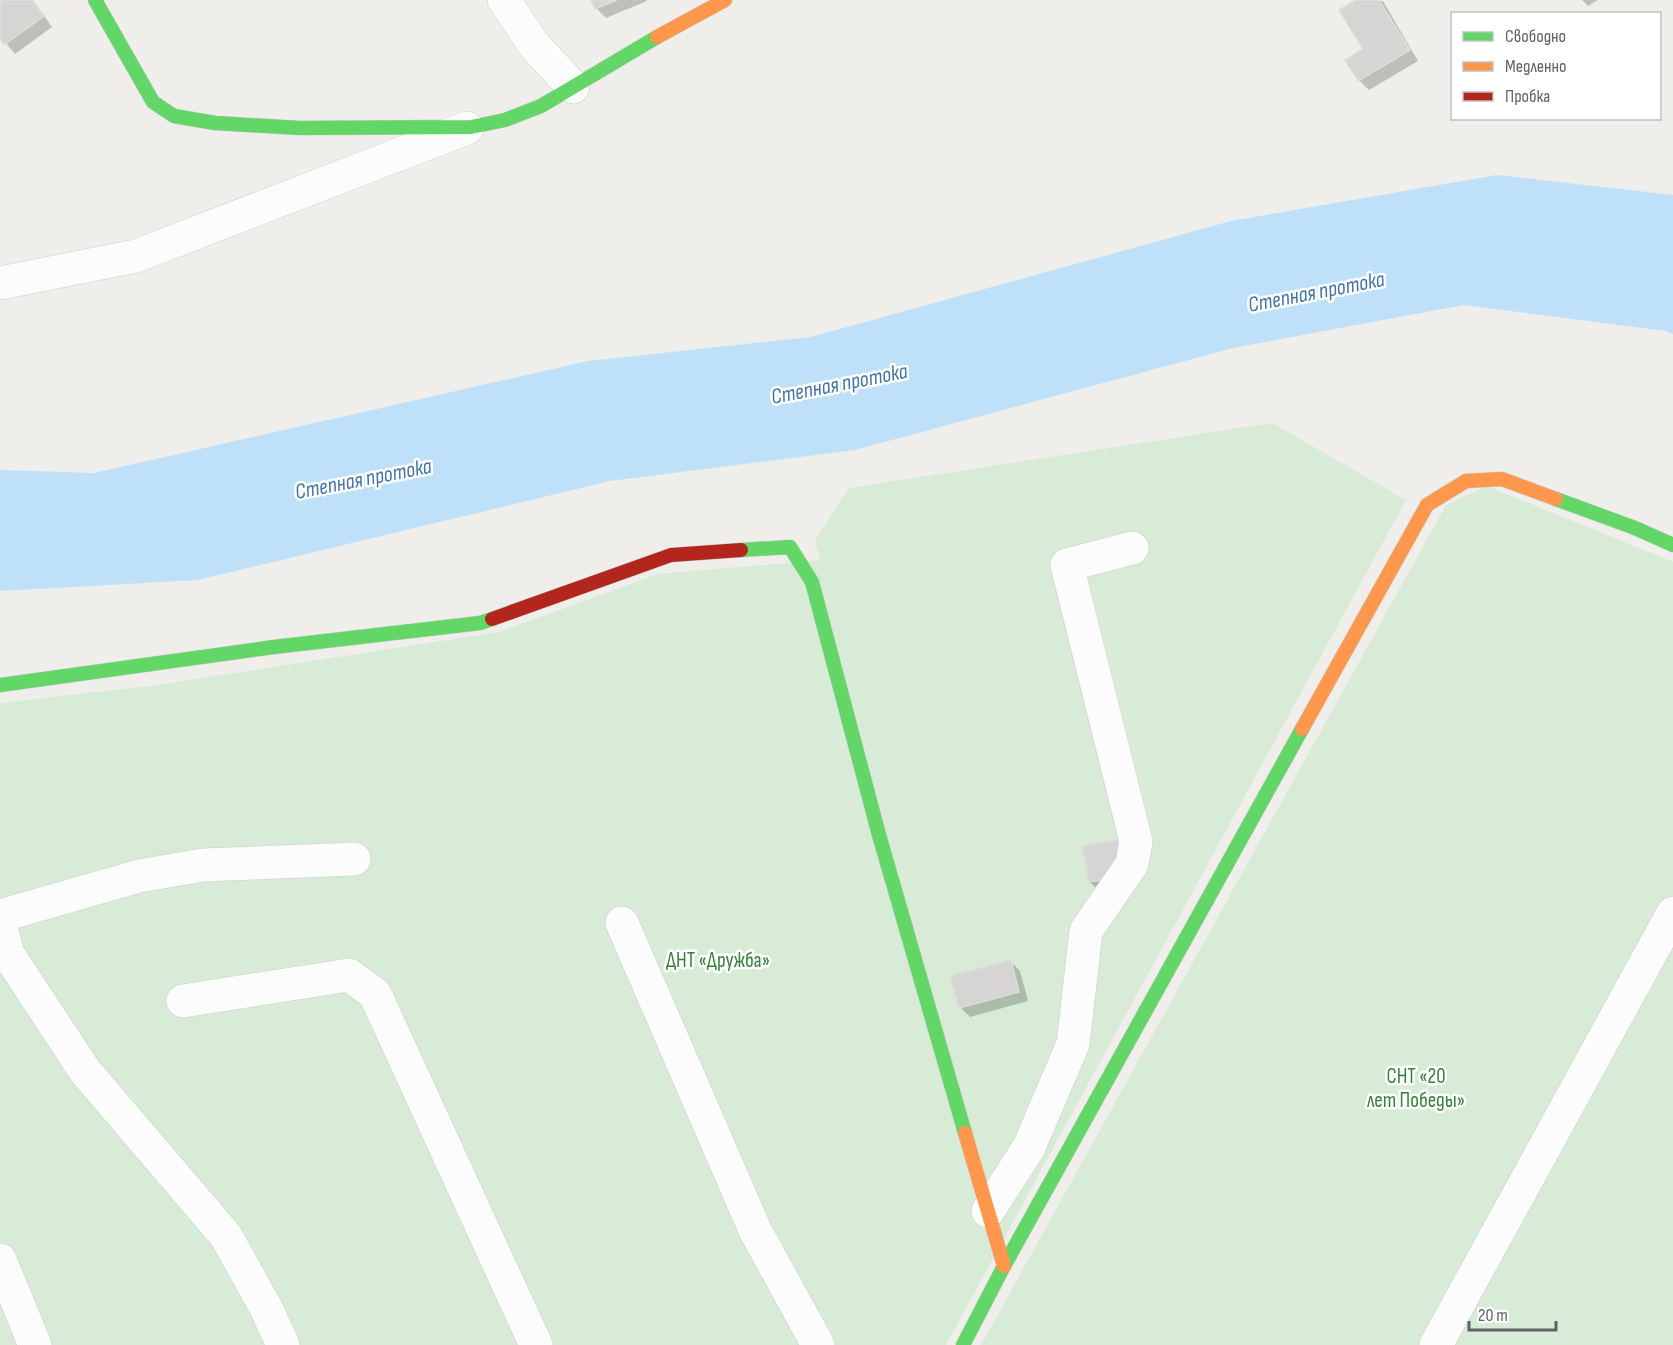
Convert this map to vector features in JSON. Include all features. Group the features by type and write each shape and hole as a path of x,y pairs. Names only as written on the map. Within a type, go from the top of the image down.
{"street":[{"path":"95,0 153,102 174,116 215,123 300,128 471,127"},
{"path":"504,0 534,45 573,87"},
{"path":"0,283 135,256 471,127 505,120 541,106 636,49 725,0"},
{"path":"963,1345 1427,506 1466,481 1502,479 1635,528 1673,545"},
{"path":"0,684 274,647 480,623 671,555 790,547 812,582 879,835 1005,1266"},
{"path":"988,1211 1029,1148 1073,1044 1086,931 1132,864 1136,841 1067,565 1132,548"},
{"path":"0,916 139,876 203,865 354,859"},
{"path":"1437,1345 1673,913"},
{"path":"0,923 8,954 85,1071 226,1236 266,1308 283,1345"},
{"path":"622,923 755,1230 818,1345"},
{"path":"183,1001 349,975 375,994 536,1345"},
{"path":"0,1260 35,1345"}],"green space":[{"name":"ДНТ «Дружба»","path":"1272,423 1406,500 946,1345 0,1345 0,703 158,685 499,632 658,574 820,560 815,540 849,488"},
{"name":"СНТ «20 лет Победы»","path":"1487,486 1673,562 1673,1345 981,1345 1446,505"}],"water":[{"name":"Степная протока","path":"1497,175 1673,195 1673,334 1666,331 1464,305 1233,348 855,450 610,481 198,580 0,591 0,470 94,473 588,361 811,337 1231,221"}],"building":[{"path":"0,0 32,0 44,16 4,45 0,38"},
{"path":"591,0 617,0 595,9"},
{"path":"1356,0 1379,0 1410,50 1358,81 1345,60 1363,49 1339,10"},
{"path":"1121,839 1127,867 1107,871 1109,879 1089,882 1082,846"},
{"path":"1011,960 1019,992 959,1008 950,976"}],"traffic: fast":[{"path":"95,0 153,102 174,116 215,123 300,128 471,127 505,120 541,106 657,37"},
{"path":"1556,499 1635,528 1673,545"},
{"path":"741,550 790,547 812,582 879,835 965,1133"},
{"path":"0,685 274,647 480,623 492,619"},
{"path":"963,1345 1004,1266 1302,729"}],"traffic: slow":[{"path":"657,37 725,0"},
{"path":"1302,729 1427,505 1466,481 1502,479 1556,499"},
{"path":"965,1133 1004,1266"}],"traffic: jam":[{"path":"492,619 671,555 741,550"}]}
